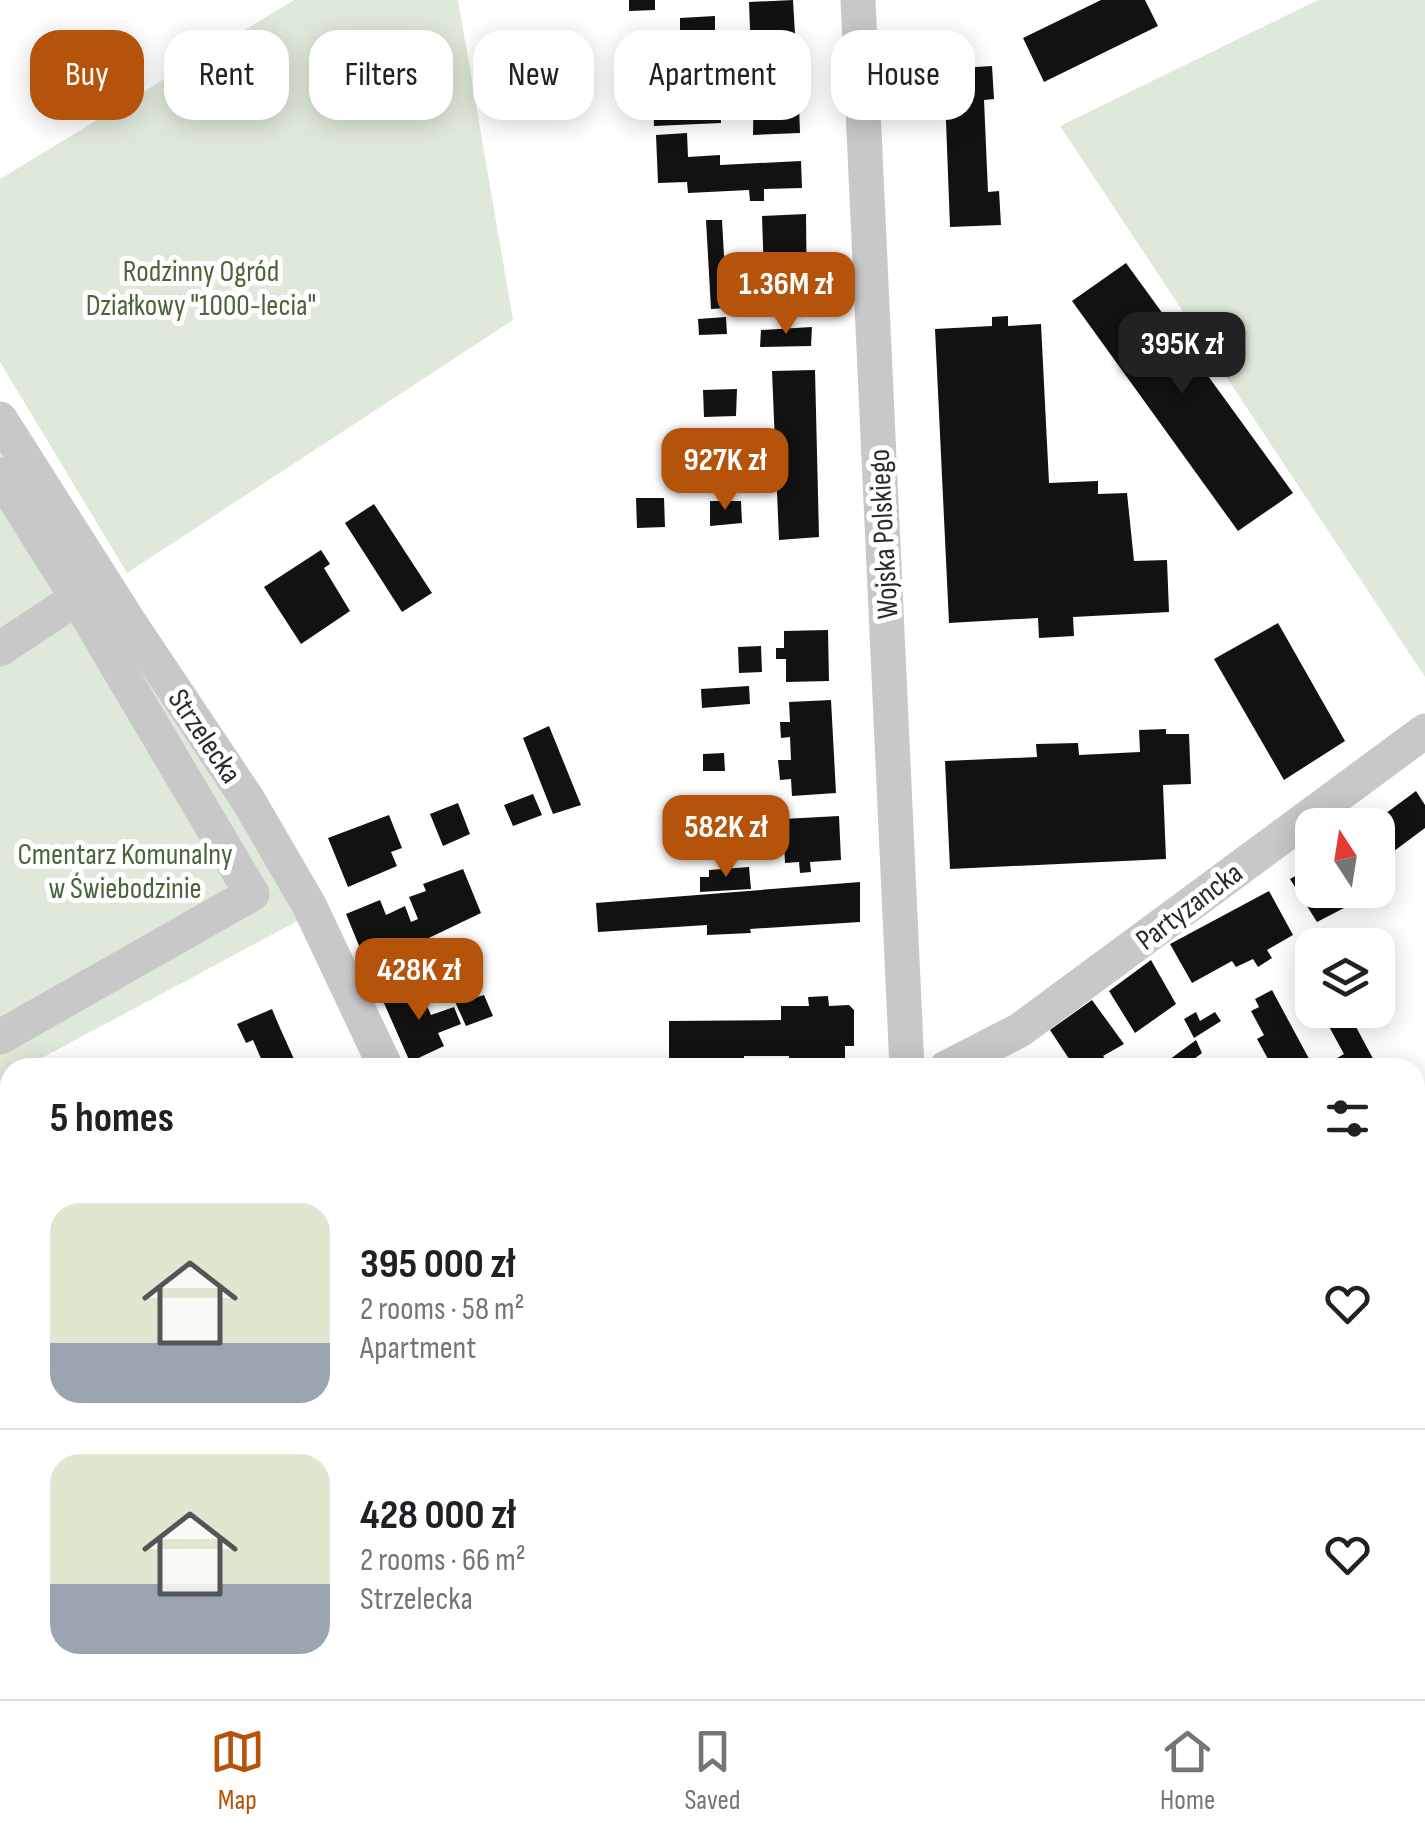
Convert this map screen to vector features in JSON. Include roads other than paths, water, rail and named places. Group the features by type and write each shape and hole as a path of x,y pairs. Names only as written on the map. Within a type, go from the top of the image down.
{"street":[{"name":"Wojska Polskiego","path":"858,0 907,1058"},
{"name":"Strzelecka","path":"0,418 90,590 257,815 309,905 381,1058"},
{"path":"0,475 90,590 252,894 0,1037"},
{"path":"0,649 90,590"},
{"name":"Partyzancka","path":"965,1058 1035,1020 1425,731"}],"park label":[{"name":"Rodzinny Ogród Działkowy \"1000-lecia\"","path":"201,288"},
{"name":"Cmentarz Komunalny w Świebodzinie","path":"125,871"}]}
